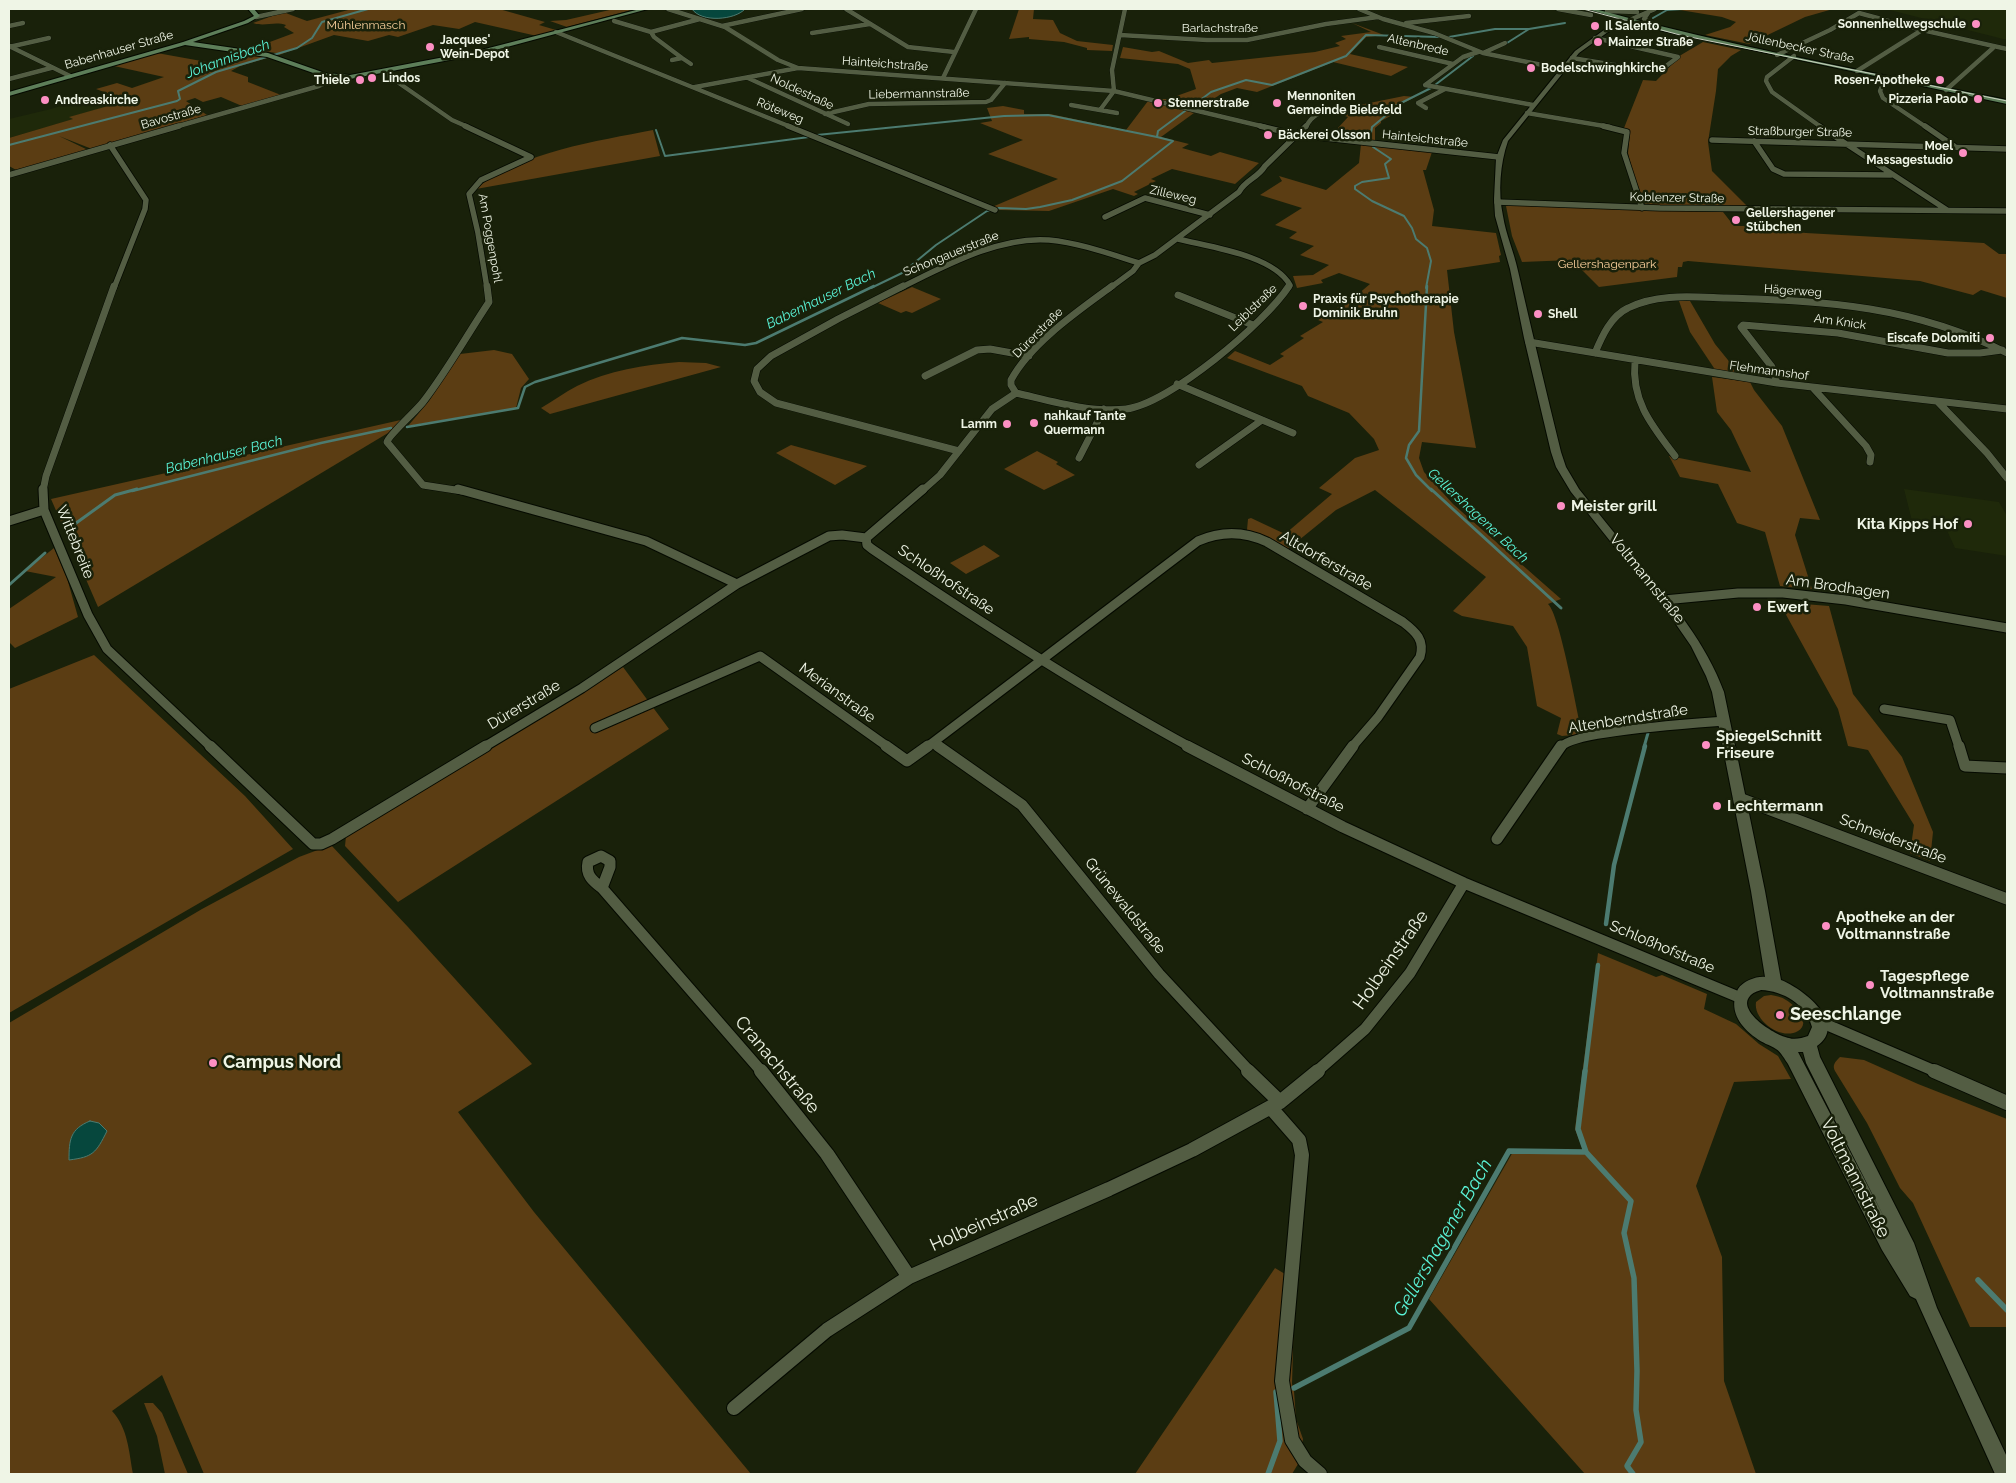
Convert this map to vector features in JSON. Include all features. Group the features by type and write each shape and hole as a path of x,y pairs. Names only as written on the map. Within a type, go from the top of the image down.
{"main road":[{"path":"185,43 256,17 257,14 251,9"},
{"path":"611,19 645,9"},
{"name":"Jöllenbecker Straße","path":"1590,9 1779,54 2007,101"},
{"name":"Jöllenbecker Straße","path":"1600,9 1627,19 1779,54"},
{"name":"Babenhauser Straße","path":"9,94 185,43 271,56 324,74 339,77 383,72 482,52 611,19"}],"street":[{"path":"256,17 293,9"},
{"name":"Hainteichstraße","path":"668,9 722,26 778,60 798,68 1114,91 1297,136 1499,157"},
{"path":"722,26 802,9"},
{"path":"846,9 908,47 954,52"},
{"path":"943,78 976,9"},
{"path":"1100,110 1114,91 1111,70 1125,9"},
{"path":"1359,9 1378,17 1429,31 1480,52 1562,69"},
{"path":"1558,9 1591,16"},
{"path":"1566,10 1572,9"},
{"path":"1607,11 1637,12 1655,9"},
{"path":"1627,19 1646,11"},
{"path":"1646,11 1644,19 1656,25"},
{"path":"1627,19 1637,12"},
{"path":"1779,54 1834,28 1856,13 2007,50"},
{"path":"1401,24 1470,16"},
{"name":"Barlachstraße","path":"1120,35 1207,40 1247,40 1326,24 1378,17"},
{"path":"611,19 650,32 701,19"},
{"name":"Voltmannstraße","path":"1627,19 1595,38 1572,58 1505,141 1499,157 1497,202 1519,291 1529,342 1561,467 1572,485 1687,630 1705,658 1718,692 1740,798 1774,984"},
{"path":"9,26 23,23"},
{"path":"812,33 870,24"},
{"path":"1858,70 1922,30"},
{"name":"Röteweg","path":"556,32 994,209"},
{"path":"650,32 691,64"},
{"path":"10,48 49,38"},
{"path":"1572,58 1658,72 1662,71 1678,56 1595,38"},
{"name":"Altenbrede","path":"1445,89 1425,85 1466,55 1505,43"},
{"name":"Altenbrede","path":"1379,47 1453,64"},
{"path":"10,48 70,76"},
{"path":"1948,89 1994,48"},
{"path":"1793,57 1767,77 1768,88 1777,97 1842,143 1948,211"},
{"path":"672,60 682,58"},
{"path":"9,80 51,68"},
{"path":"694,88 798,68"},
{"name":"Am Poggenpohl","path":"383,72 452,120 531,157 486,178 470,190 469,194 478,234 489,302 423,402 404,424 388,437 387,442 423,485 456,489 646,541 738,584"},
{"name":"Bavostraße","path":"9,175 326,84 339,77"},
{"name":"Noldestraße","path":"748,78 848,124"},
{"path":"1892,78 1883,84 1880,91 1883,98 1955,147"},
{"name":"Liebermannstraße","path":"825,114 869,104 980,103 992,100 1005,83"},
{"path":"1426,108 1418,103 1445,89 1533,105"},
{"path":"1071,105 1117,113"},
{"path":"1297,136 1306,127 1310,118 1324,111 1338,108"},
{"path":"1527,113 1625,130 1627,132 1624,154 1642,208"},
{"name":"Dürerstraße","path":"1016,393 1011,385 1012,379 1029,356 1064,322 1133,271 1139,263 1155,256 1239,192 1241,186 1249,179 1260,174 1265,166 1297,136"},
{"name":"Straßburger Straße","path":"1712,140 2007,149"},
{"path":"1754,141 1773,169 1779,172 1790,174 1892,175"},
{"name":"Wittebreite","path":"110,145 142,192 146,200 145,209 122,264 46,476 43,492 44,510 88,615 107,649 312,844 321,844"},
{"name":"Zilleweg","path":"1105,217 1145,198 1210,215"},
{"name":"Koblenzer Straße","path":"1497,202 1642,208 2007,211"},
{"name":"Leiblstraße","path":"1016,393 1104,409 1124,409 1146,404 1221,353 1286,294 1290,286 1289,281 1279,271 1263,262 1178,239"},
{"name":"Schongauerstraße","path":"959,451 776,403 756,388 752,380 754,373 760,363 771,356 860,307 929,274 1011,242 1036,240 1059,242 1139,263"},
{"path":"1178,295 1253,325"},
{"name":"Hägerweg","path":"1595,354 1619,312 1656,299 1698,298 1783,301 1886,312 1952,329 2005,352"},
{"name":"Am Knick","path":"1777,383 1772,367 1744,331 1743,325 1838,333 1948,353 1980,354 2005,352"},
{"name":"Flehmannshof","path":"1529,342 1777,383 2007,409"},
{"path":"925,376 977,350 990,349 1029,356"},
{"path":"1635,361 1635,387 1638,395 1655,428 1675,456"},
{"path":"1177,384 1293,433"},
{"path":"1813,388 1866,446 1871,455 1870,462"},
{"path":"866,538 940,475 992,409 1016,393"},
{"path":"1938,402 1987,453 2007,478"},
{"path":"1079,458 1104,409"},
{"path":"1199,465 1262,420"},
{"path":"9,521 44,510"},
{"name":"Altdorferstraße","path":"1041,661 1189,547 1207,536 1233,533 1256,537 1267,542 1402,622 1418,634 1424,647 1420,657 1378,717 1346,754 1307,809"},
{"name":"Dürerstraße","path":"321,844 341,834 582,688 738,584 829,536 842,535 866,538"},
{"name":"Schloßhofstraße","path":"866,538 867,545 872,549 991,630 1170,737 1307,809 1464,883 1741,998"},
{"name":"Am Brodhagen","path":"1664,600 1738,593 1782,593 1846,600 2007,628"},
{"name":"Merianstraße","path":"595,728 760,656 907,761 934,743 1041,661"},
{"path":"1884,708 1950,720 1965,766 2007,768"},
{"name":"Altenberndstraße","path":"1497,839 1563,744 1575,740 1648,728 1724,721"},
{"name":"Grünewaldstraße","path":"934,743 1022,805 1158,974 1276,1105"},
{"name":"Schneiderstraße","path":"1740,798 2007,898"},
{"name":"Holbeinstraße","path":"734,1408 827,1330 909,1277 1126,1181 1192,1150 1276,1105 1341,1052 1365,1029 1410,972 1464,883"},
{"name":"Cranachstraße","path":"602,888 798,1116 864,1205 909,1277"},
{"path":"1760,983 1774,984 1799,996 1808,1003 1818,1020 1819,1032 1818,1037 1810,1044 1801,1046 1782,1045 1763,1035 1750,1024 1741,1006 1741,998 1744,991 1760,983"},
{"path":"1818,1020 2007,1103"},
{"name":"Voltmannstraße","path":"1810,1044 1812,1058 1908,1250 1929,1311 2005,1474"},
{"name":"Voltmannstraße","path":"1782,1045 1794,1059 1888,1244 1929,1311"},
{"path":"1276,1105 1299,1140 1302,1155 1282,1381 1292,1440 1305,1461 1320,1474"}],"shaded area":[{"name":"Sonnenhellwegschule","path":"1886,9 2007,9 2007,39 2003,39"},
{"path":"110,94 128,101 70,117 74,119 9,138 9,119 82,99 88,102"},
{"name":"Kita Kipps Hof","path":"1904,489 1999,502 2007,516 2007,556 1955,548 1945,526 1912,521"}],"green space":[{"name":"Mühlenmasch","path":"352,9 499,9 545,22 539,25 556,30 537,36 475,22 459,29 433,25 398,37 389,35 368,41 334,35 279,55 251,49 294,33 284,27 286,25 282,24 253,23 283,12 307,21"},
{"path":"614,9 635,9 567,27 550,21 566,20"},
{"path":"1019,9 1034,9 1033,19 1053,20 1060,33 1077,41 1113,45 1112,51 1087,50 1087,48 1064,42 1029,39 1029,37 1009,39"},
{"path":"1674,9 1833,9 1805,17 1749,44 1705,35 1730,27 1736,22 1722,17"},
{"path":"1352,23 1384,35 1366,37 1350,54 1408,67 1391,76 1333,62 1257,92 1237,88 1221,94 1199,109 1158,99 1168,99 1196,89 1190,69 1178,64 1120,58 1123,47 1152,52 1159,51 1188,63 1209,60 1212,63 1315,52 1340,46 1335,43 1346,39 1341,36 1371,32"},
{"path":"1703,42 1741,50 1731,56 1718,69 1708,142 1712,171 1748,207 1646,206 1633,174 1628,153 1630,133 1624,128 1643,80 1656,81 1681,55"},
{"path":"157,53 218,64 248,55 267,58 240,66 231,71 248,77 248,82 281,95 242,106 221,97 203,102 195,98 186,101 207,115 92,149 59,136 88,150 18,171 9,166 9,138 73,119 69,117 108,106 95,100 112,95 96,89 117,83 132,88 164,77 114,66"},
{"path":"1404,96 1415,97 1396,107 1392,111 1396,113 1381,121 1375,128 1375,141 1351,139 1337,129 1348,117 1330,111"},
{"path":"1148,101 1194,113 1161,137 1189,144 1182,148 1211,156 1220,152 1259,163 1235,184 1172,169 1151,179 1156,181 1134,192 1138,194 1134,196 1113,189 1049,211 1000,210 992,207 1058,179 988,154 1023,140 980,123 992,121 987,108 1003,106 1024,110 1024,114 1050,114 1126,130"},
{"path":"653,130 660,156 476,189 494,176 537,157 584,144"},
{"path":"1361,144 1432,152 1426,170 1423,170 1434,210 1432,226 1496,233 1501,255 1499,256 1500,262 1447,270 1454,332 1476,448 1422,442 1419,458 1424,472 1453,504 1561,599 1548,604 1553,612 1563,644 1582,734 1562,736 1557,734 1561,718 1537,706 1527,647 1513,626 1462,616 1453,611 1486,577 1375,490 1336,510 1288,549 1261,534 1247,530 1248,519 1251,518 1285,534 1332,494 1319,488 1355,458 1379,450 1374,439 1349,413 1308,396 1302,386 1227,358 1235,351 1270,365 1284,356 1280,354 1304,338 1300,336 1323,322 1318,320 1357,295 1370,284 1339,273 1321,280 1323,283 1297,288 1293,276 1313,275 1329,265 1300,255 1314,246 1289,238 1297,232 1275,225 1302,208 1260,195 1282,181 1279,176 1326,190 1359,163"},
{"name":"Gellershagenpark","path":"1506,206 1723,212 1734,226 1756,226 1758,228 1806,233 1984,243 1999,254 2007,254 2007,298 1981,290 1973,295 1920,281 1688,261 1683,262 1682,267 1678,267 1677,277 1599,287 1572,260 1522,262 1512,236"},
{"path":"912,287 941,299 912,313 906,311 901,313 878,303"},
{"path":"1679,301 1690,301 1715,344 1732,365 1735,374 1711,370 1714,368 1690,332"},
{"path":"494,350 512,354 529,379 521,388 516,408 408,426 429,401 460,354"},
{"path":"679,362 706,363 721,367 550,414 541,408 572,388 589,380 614,372"},
{"path":"1712,377 1750,382 1782,426 1820,520 1800,518 1795,535 1812,589 1780,586 1765,532 1737,523 1718,484 1680,477 1669,456 1751,472 1731,430 1717,412"},
{"path":"405,419 388,433 98,607 51,499"},
{"path":"791,445 867,466 835,485 776,453"},
{"path":"1037,451 1058,462 1056,464 1075,475 1044,490 1004,469"},
{"path":"984,545 1000,556 966,574 950,563"},
{"path":"54,548 67,578 78,617 15,648 9,642 9,609 56,577 25,571"},
{"path":"1779,602 1829,606 1853,694 1902,757 1933,832 1930,861 1910,853 1914,825 1868,750 1848,746 1838,709"},
{"path":"94,655 245,796 293,849 9,1013 9,689"},
{"path":"623,667 669,729 398,902 345,846 346,836"},
{"name":"Campus Nord","path":"331,845 532,1064 458,1112 534,1212 751,1474 204,1474 162,1375 112,1411 125,1433 133,1474 9,1474 9,1023 202,909 299,857"},
{"path":"1598,953 1656,977 1662,975 1707,994 1704,1009 1736,1024 1759,1044 1778,1056 1791,1079 1734,1082 1696,1186 1722,1257 1724,1381 1756,1474 1585,1474 1429,1299 1514,1150 1583,1150 1575,1129"},
{"path":"1771,995 1790,1002 1801,1014 1803,1019 1802,1028 1791,1033 1784,1033 1776,1031 1763,1022 1756,1009 1756,1002 1764,996"},
{"path":"1840,1057 1864,1060 1918,1084 2007,1119 2007,1327 1970,1327 1913,1203 1900,1188 1867,1123 1835,1071 1834,1064"},
{"path":"1275,1268 1295,1280 1292,1384 1296,1419 1303,1439 1298,1464 1292,1474 1135,1474"},
{"path":"144,1403 153,1403 162,1413 188,1474 165,1474 157,1436"}],"water":[{"path":"692,9 745,9 734,16 710,18 696,13"},
{"path":"90,1121 99,1123 107,1131 93,1153 69,1160 69,1147 72,1136 78,1128"}],"waterway":[{"name":"Johannisbach","path":"9,145 177,101 180,99 178,91 216,72 297,48 312,38 322,22 368,9"},
{"name":"Gellershagener Bach","path":"1653,18 1667,10 1683,9"},
{"name":"Gellershagener Bach","path":"1529,29 1565,23"},
{"name":"Babenhauser Bach","path":"1449,37 1495,29 1529,29"},
{"name":"Gellershagener Bach","path":"1507,43 1529,29"},
{"name":"Babenhauser Bach","path":"1191,107 1211,92 1246,80 1272,85 1346,56 1366,35 1439,37"},
{"name":"Gellershagener Bach","path":"1435,85 1473,56"},
{"name":"Gellershagener Bach","path":"1370,139 1372,127 1390,112 1389,109 1431,88"},
{"name":"Babenhauser Bach","path":"1157,137 1158,131 1185,111"},
{"path":"817,135 1004,116 1048,115 1157,137"},
{"path":"656,130 665,156 809,137"},
{"name":"Babenhauser Bach","path":"871,288 902,273 936,245 987,211 999,208 1026,209 1072,200 1122,181 1173,141 1157,137"},
{"name":"Gellershagener Bach","path":"1373,147 1391,159 1385,164 1389,178 1362,182 1355,186 1355,189 1372,201 1404,216 1412,228 1416,239 1427,248 1431,261 1426,288"},
{"name":"Babenhauser Bach","path":"407,427 518,408 525,387 535,382 682,338 745,345 756,343 874,286"},
{"name":"Gellershagener Bach","path":"1427,286 1419,431 1409,445 1406,458 1416,475 1432,491"},
{"name":"Babenhauser Bach","path":"132,491 321,443 391,428"},
{"name":"Babenhauser Bach","path":"72,526 115,495 137,489"},
{"name":"Gellershagener Bach","path":"1431,489 1561,608"},
{"name":"Babenhauser Bach","path":"9,585 45,553"},
{"name":"Gellershagener Bach","path":"1644,747 1648,733"},
{"name":"Gellershagener Bach","path":"1606,924 1614,865 1645,746"},
{"name":"Gellershagener Bach","path":"1585,1072 1598,965"},
{"name":"Gellershagener Bach","path":"1585,1071 1578,1129 1586,1152"},
{"name":"Gellershagener Bach","path":"1294,1388 1409,1328 1509,1151 1586,1152"},
{"path":"1586,1152 1631,1201 1624,1233 1634,1278 1637,1371 1636,1410 1641,1442 1627,1466 1633,1474"},
{"path":"1978,1280 2007,1310"},
{"name":"Gellershagener Bach","path":"1268,1474 1280,1441 1276,1392"}],"tram line":[{"path":"1583,9 1680,35 2007,101"}],"place":[{"name":"Sonnenhellwegschule","path":"1976,24"},
{"name":"Il Salento","path":"1595,26"},
{"name":"Mainzer Straße","path":"1598,42"},
{"name":"Jacques' Wein-Depot","path":"430,47"},
{"name":"Bodelschwinghkirche","path":"1531,68"},
{"name":"Lindos","path":"372,78"},
{"name":"Thiele","path":"360,80"},
{"name":"Rosen-Apotheke","path":"1940,80"},
{"name":"Pizzeria Paolo","path":"1978,99"},
{"name":"Andreaskirche","path":"45,100"},
{"name":"Stennerstraße","path":"1158,103"},
{"name":"Mennoniten Gemeinde Bielefeld","path":"1277,103"},
{"name":"Bäckerei Olsson","path":"1268,135"},
{"name":"Moel Massagestudio","path":"1963,153"},
{"name":"Gellershagener Stübchen","path":"1736,220"},
{"name":"Praxis für Psychotherapie Dominik Bruhn","path":"1303,306"},
{"name":"Shell","path":"1538,314"},
{"name":"Eiscafe Dolomiti","path":"1990,338"},
{"name":"nahkauf Tante Quermann","path":"1034,423"},
{"name":"Lamm","path":"1007,424"},
{"name":"Meister grill","path":"1561,506"},
{"name":"Kita Kipps Hof","path":"1968,524"},
{"name":"Ewert","path":"1757,607"},
{"name":"SpiegelSchnitt Friseure","path":"1706,745"},
{"name":"Lechtermann","path":"1717,806"},
{"name":"Apotheke an der Voltmannstraße","path":"1826,926"},
{"name":"Tagespflege Voltmannstraße","path":"1870,985"},
{"name":"Seeschlange","path":"1780,1015"},
{"name":"Campus Nord","path":"213,1063"}]}
